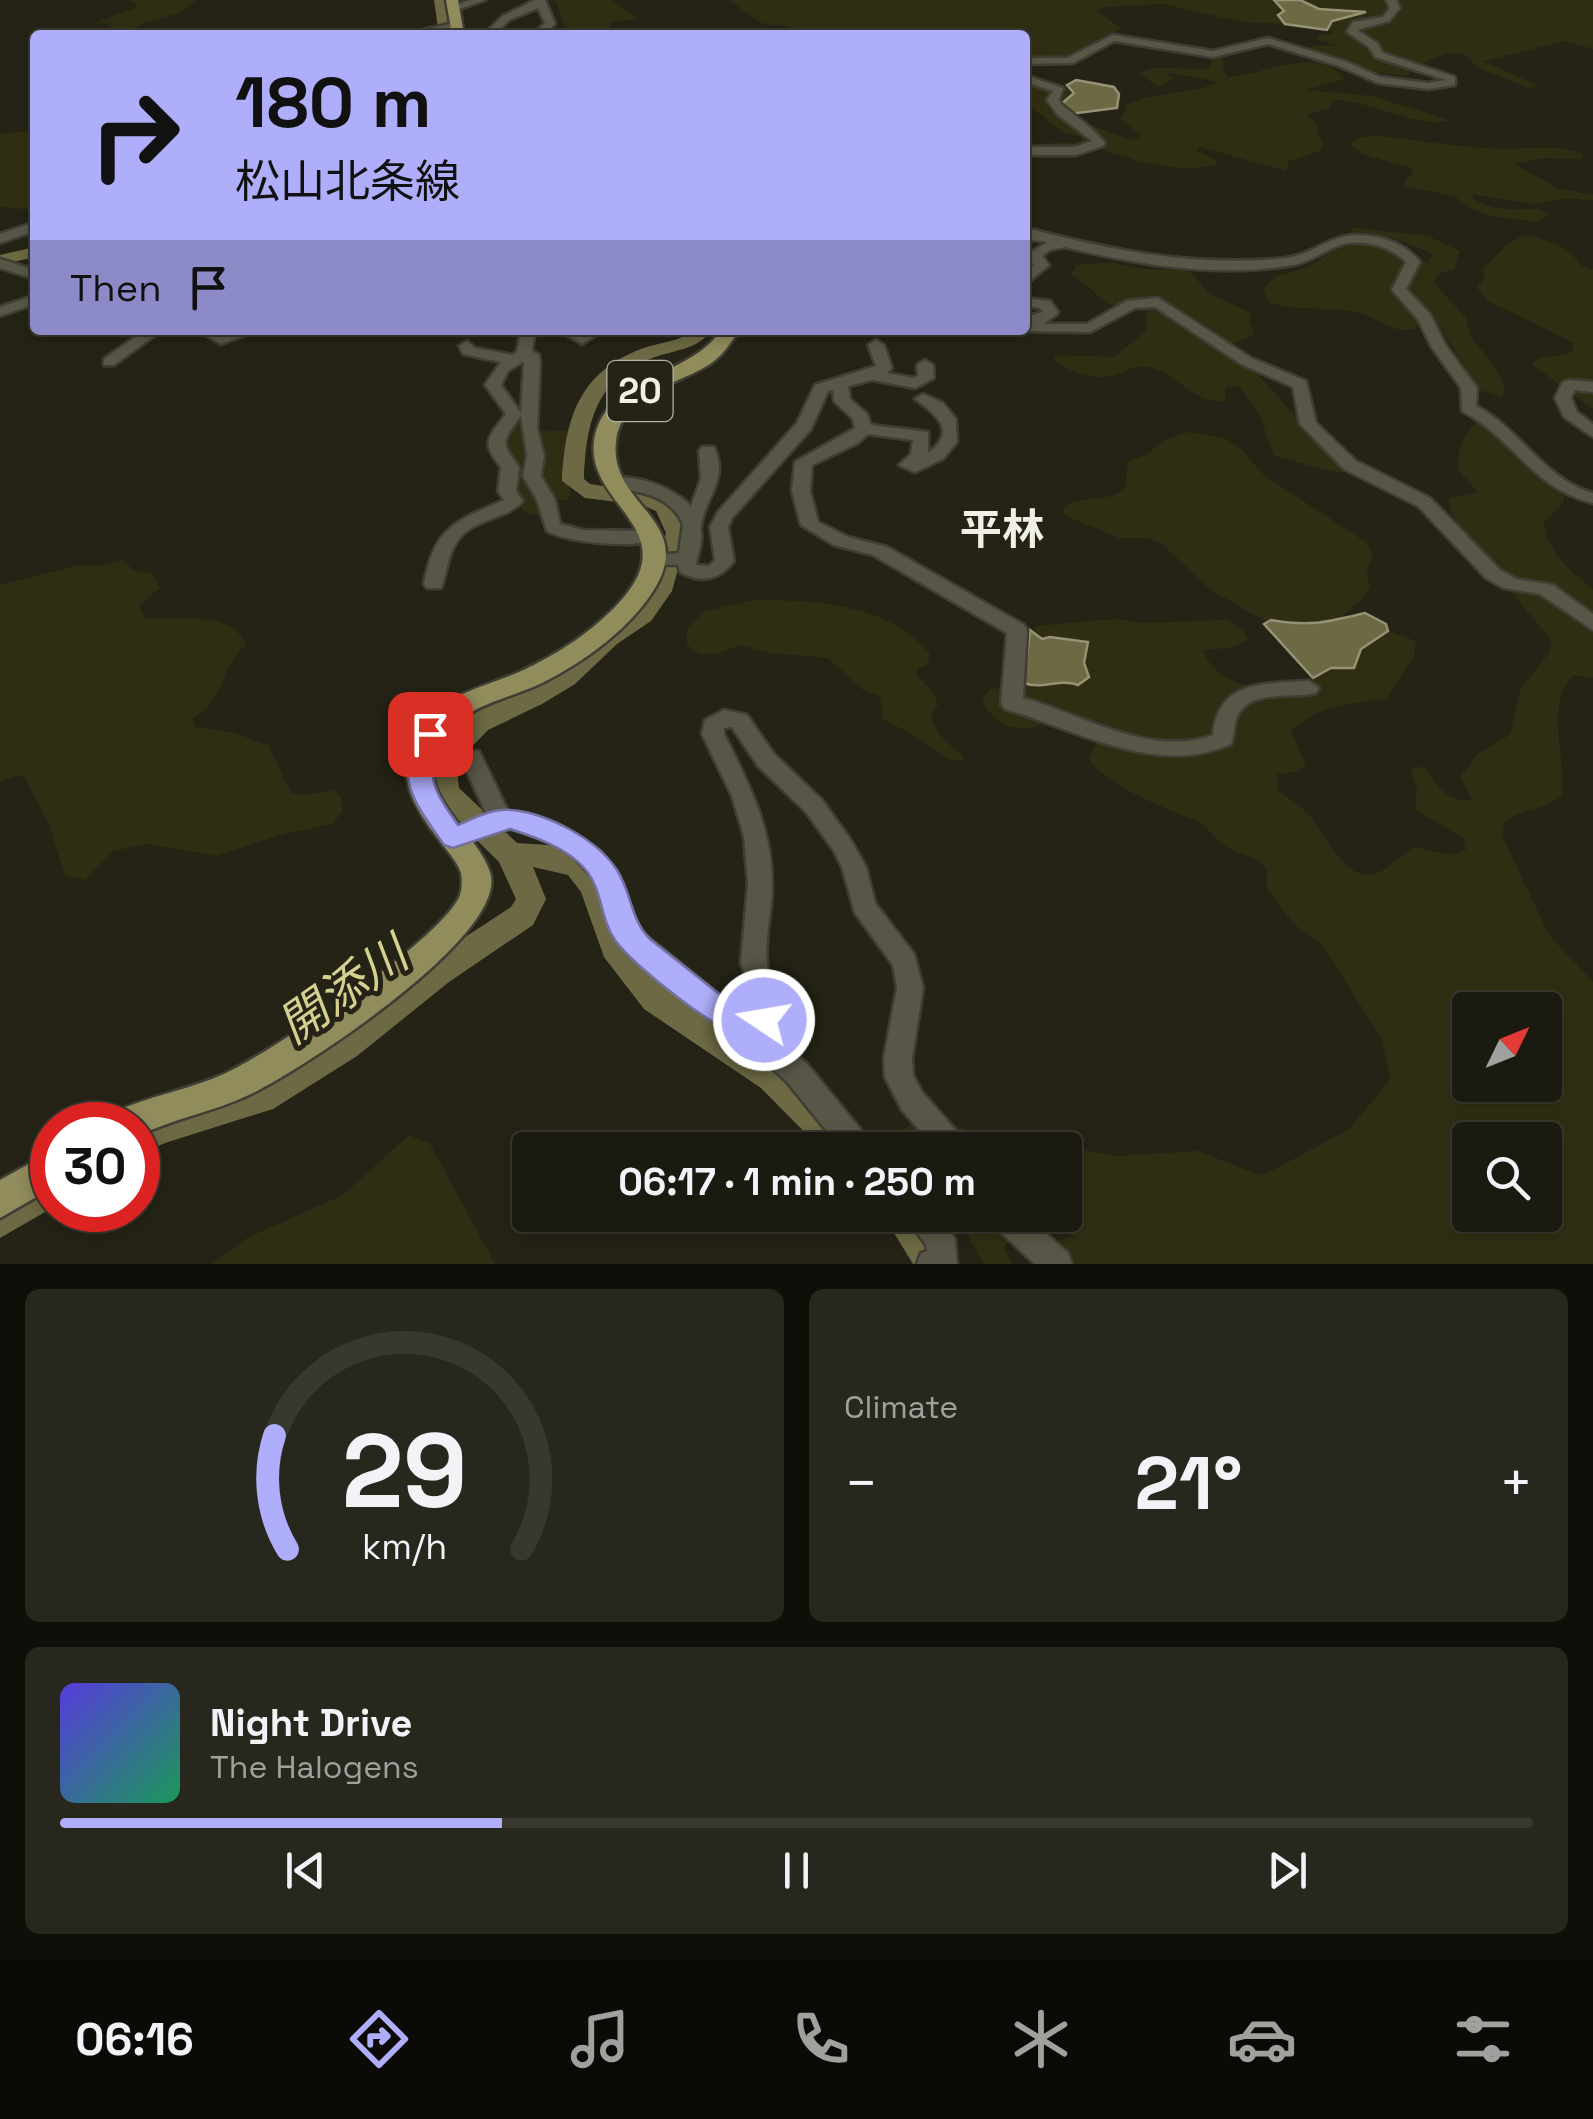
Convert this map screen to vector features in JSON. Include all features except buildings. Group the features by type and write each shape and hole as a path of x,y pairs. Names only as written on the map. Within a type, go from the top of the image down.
{"main road":[{"path":"452,29 453,4"},
{"name":"20","path":"668,555 622,491 604,449 614,418 654,381 715,352 727,335"},
{"path":"160,1108 235,1086 274,1065 445,938 467,913 478,892 474,872 478,828 421,792 422,752 430,734 446,716 470,701 567,658 633,602 668,555"},
{"path":"0,1200 30,1182"}],"street":[{"path":"453,4 480,0"},
{"path":"1030,61 1069,61 1114,38 1213,54 1268,42 1342,64 1378,80 1428,86 1451,83 1451,78 1442,74 1379,54 1373,44 1351,30 1358,24 1386,19 1395,8 1391,0"},
{"path":"493,30 506,18 540,2 550,24 543,30"},
{"path":"1030,80 1059,90 1053,100 1056,108 1086,128 1099,143 1063,152 1030,151"},
{"path":"0,238 11,226 30,226"},
{"path":"1030,234 1117,258 1204,268 1300,260 1342,240 1360,239 1397,248 1413,262 1399,290 1425,317 1438,346 1469,388 1468,408 1493,422 1537,467 1571,491 1593,498"},
{"path":"1030,276 1042,265 1034,255 1046,246 1073,246"},
{"path":"1,263 30,273"},
{"path":"0,312 30,301"},
{"path":"1030,328 1090,328 1144,301 1170,307 1237,355 1300,384 1302,410 1315,434 1350,465 1424,502 1493,574 1511,584 1546,589 1593,624"},
{"path":"1030,302 1045,304 1051,312 1044,319 1030,320"},
{"path":"109,362 149,335"},
{"path":"434,584 439,552 447,539 472,518 514,501 507,491 508,460 496,446 496,439 514,414 493,385 496,376 519,357 526,335"},
{"path":"467,346 468,351 478,356 531,354 534,368 529,431 538,453 532,476 545,498 552,527 576,537 599,534 668,555 698,574 722,566 725,560 719,527 724,516 805,425 821,388 872,375 884,368 876,346"},
{"path":"872,375 915,384 926,378 925,365"},
{"path":"840,383 842,400 861,418 864,428"},
{"path":"1593,387 1569,386 1564,398 1570,414 1593,432"},
{"path":"923,398 938,404 948,418 949,438 938,454 915,467 908,465 919,456 922,436 864,428 804,462 800,480 810,525 830,537 880,551 1017,630 1012,704 1042,710 1102,736 1198,749 1223,739 1223,718 1236,700 1250,694 1308,688"},
{"path":"668,555 692,546 692,524 707,490 712,463 708,451"},
{"path":"622,491 666,493 683,508 692,524"},
{"path":"471,757 486,794 478,828 542,829 591,858 607,877 625,932 640,948 729,1019 752,1025 769,1014 770,1002 754,963 761,886 757,838 750,813 713,734 713,725 730,718 744,722 766,760 827,824 854,868 864,906 905,962 910,988 898,1058 899,1077 912,1101 939,1132"},
{"path":"752,1025 755,1035 797,1072 845,1132"},
{"path":"934,1232 940,1239 943,1260 936,1263"},
{"path":"1022,1232 1058,1264"}],"shaded area":[{"path":"128,0 196,0 177,14 131,30 102,30 113,23 91,24 136,8 137,4"},
{"path":"555,0 612,0 637,19 612,22 610,30 566,30"},
{"path":"728,0 1274,0 1284,11 1278,16 1285,24 1243,22 1162,4 1104,7 1098,11 1121,29 1089,44 1086,48 1092,54 1087,57 1033,66 1030,71 1030,30 796,30 763,24"},
{"path":"1274,0 1300,0 1319,9 1366,12 1332,21 1327,30 1285,24 1278,15 1284,11"},
{"path":"1300,0 1593,0 1593,49 1565,41 1483,61 1537,85 1529,88 1478,68 1463,53 1447,53 1411,68 1408,76 1369,72 1335,58 1283,54 1318,45 1340,46 1318,40 1318,35 1334,33 1327,28 1329,23 1345,17 1350,9 1319,9"},
{"path":"1213,57 1224,58 1222,68 1228,77 1289,64 1320,63 1333,68 1344,79 1305,90 1372,96 1449,120 1424,121 1335,100 1328,109 1306,114 1318,126 1323,143 1320,151 1289,161 1286,171 1200,147 1196,150 1218,161 1216,164 1188,168 1160,165 1104,151 1108,143 1101,141 1080,148 1037,144 1080,142 1082,137 1064,133 1030,106 1030,75 1072,88 1075,93 1067,100 1048,101 1048,109 1131,140 1141,136 1120,118 1126,111 1124,106 1218,82 1165,72 1174,78 1158,87 1139,73 1153,68 1209,69"},
{"path":"1076,80 1114,87 1119,94 1117,108 1070,114 1061,104 1074,93 1067,85"},
{"path":"30,131 30,210 0,207 0,134"},
{"path":"1362,137 1484,148 1574,151 1584,155 1581,159 1544,158 1514,164 1557,188 1593,195 1593,200 1566,198 1534,204 1473,194 1472,198 1490,206 1540,209 1548,216 1534,222 1492,216 1471,209 1454,196 1405,186 1405,179 1413,175 1411,168 1362,154 1349,143"},
{"path":"1347,230 1428,236 1460,251 1454,269 1438,274 1434,283 1466,318 1471,337 1496,368 1505,389 1502,397 1479,390 1434,318 1421,318 1416,329 1400,330 1356,312 1270,303 1263,290 1276,276 1308,267 1338,248 1363,244 1397,249 1400,258 1427,263 1434,254 1393,238"},
{"path":"1533,235 1568,250 1581,265 1593,269 1593,409 1531,364 1573,351 1573,343 1488,301 1477,288 1485,277 1483,268 1500,251 1511,242"},
{"path":"1113,262 1190,271 1209,294 1252,313 1249,320 1254,331 1250,337 1230,344 1348,470 1339,473 1274,456 1260,416 1239,386 1225,388 1226,402 1213,401 1148,367 1095,377 1055,362 1054,357 1060,355 1114,357 1147,330 1145,307 1108,304 1071,274 1077,265"},
{"path":"523,410 537,432 567,430 569,438 571,495 537,514 522,510 514,486 512,455 502,445 516,413"},
{"path":"1483,418 1565,495 1563,503 1544,522 1546,533 1561,560 1593,590 1593,678 1573,675 1560,701 1562,795 1505,821 1502,836 1549,935 1593,982 1593,1264 1055,1264 1013,1234 1004,1248 1012,1264 984,1264 966,1232 1047,1232 1058,1241 1072,1236 1072,1232 1082,1232 1082,1150 1117,1156 1198,1151 1262,1176 1349,1129 1390,1080 1382,1040 1323,946 1294,924 1267,889 1267,869 1262,864 1223,845 1201,823 1110,779 1089,759 1096,743 1082,725 1048,717 1038,726 1012,727 998,720 982,700 990,689 1048,683 1078,685 1088,677 1084,663 1088,648 1065,638 1042,639 1034,633 1035,627 1046,625 1116,619 1143,623 1228,620 1244,631 1248,640 1230,648 1203,650 1216,669 1244,685 1286,681 1302,694 1311,694 1313,678 1357,657 1361,649 1388,631 1416,641 1414,656 1387,698 1326,710 1291,730 1306,765 1297,771 1276,774 1279,791 1306,812 1342,861 1359,873 1381,872 1415,847 1450,855 1466,850 1464,839 1415,809 1417,789 1411,773 1415,766 1427,769 1451,797 1472,799 1460,777 1478,754 1511,734 1520,690 1549,653 1552,641 1512,593 1515,581 1465,533 1451,510 1449,498 1478,492 1458,470 1463,441"},
{"path":"1188,432 1224,438 1240,448 1264,475 1367,543 1373,556 1366,573 1370,587 1361,600 1334,623 1306,626 1263,620 1211,590 1161,543 1148,538 1119,538 1064,515 1063,508 1070,504 1109,496 1125,488 1128,461 1146,455 1164,440"},
{"path":"123,560 133,570 153,574 160,588 139,605 145,619 216,621 239,634 246,645 230,664 213,701 193,718 195,727 235,733 268,745 291,793 333,790 341,797 342,811 333,824 287,833 216,856 148,844 113,851 85,880 65,875 48,822 24,777 0,782 0,585 79,565 99,566"},
{"path":"753,600 849,608 893,624 913,637 930,654 927,666 917,669 917,676 933,692 938,705 931,714 933,722 943,738 963,756 963,761 947,759 883,719 880,696 863,690 828,658 772,653 739,645 719,653 700,654 687,645 687,629 704,612"},
{"path":"1365,613 1386,624 1388,631 1361,649 1354,668 1331,668 1313,678 1264,624 1271,620 1319,623"},
{"path":"1030,630 1042,639 1088,642 1084,663 1089,677 1078,685 1024,683"},
{"path":"922,1114 970,1132 903,1132"},
{"path":"409,1135 430,1144 495,1264 212,1264 247,1238 343,1195"}],"waterway":[{"path":"440,0 444,30"},
{"path":"0,260 30,253"},
{"path":"509,854 445,792 442,762 466,732 558,683 655,601 677,533 666,507 642,499 593,494 573,481 577,427 587,402 613,374 644,355 698,335"},
{"name":"開添川","path":"160,1128 261,1098 345,1046 438,972 522,916 531,899 528,885 509,854"},
{"path":"509,854 548,857 578,866 595,887 615,948 656,999 773,1077 828,1132"},
{"name":"開添川","path":"0,1220 30,1202"},
{"path":"916,1232 932,1264"}],"district":[{"name":"平林","path":"1002,529"}],"route":[{"path":"430,734 422,752 421,792 453,838 489,823 510,820 542,829 572,845 591,858 607,877 625,932 655,962 676,974 729,1019 741,1025 764,1020"}]}
